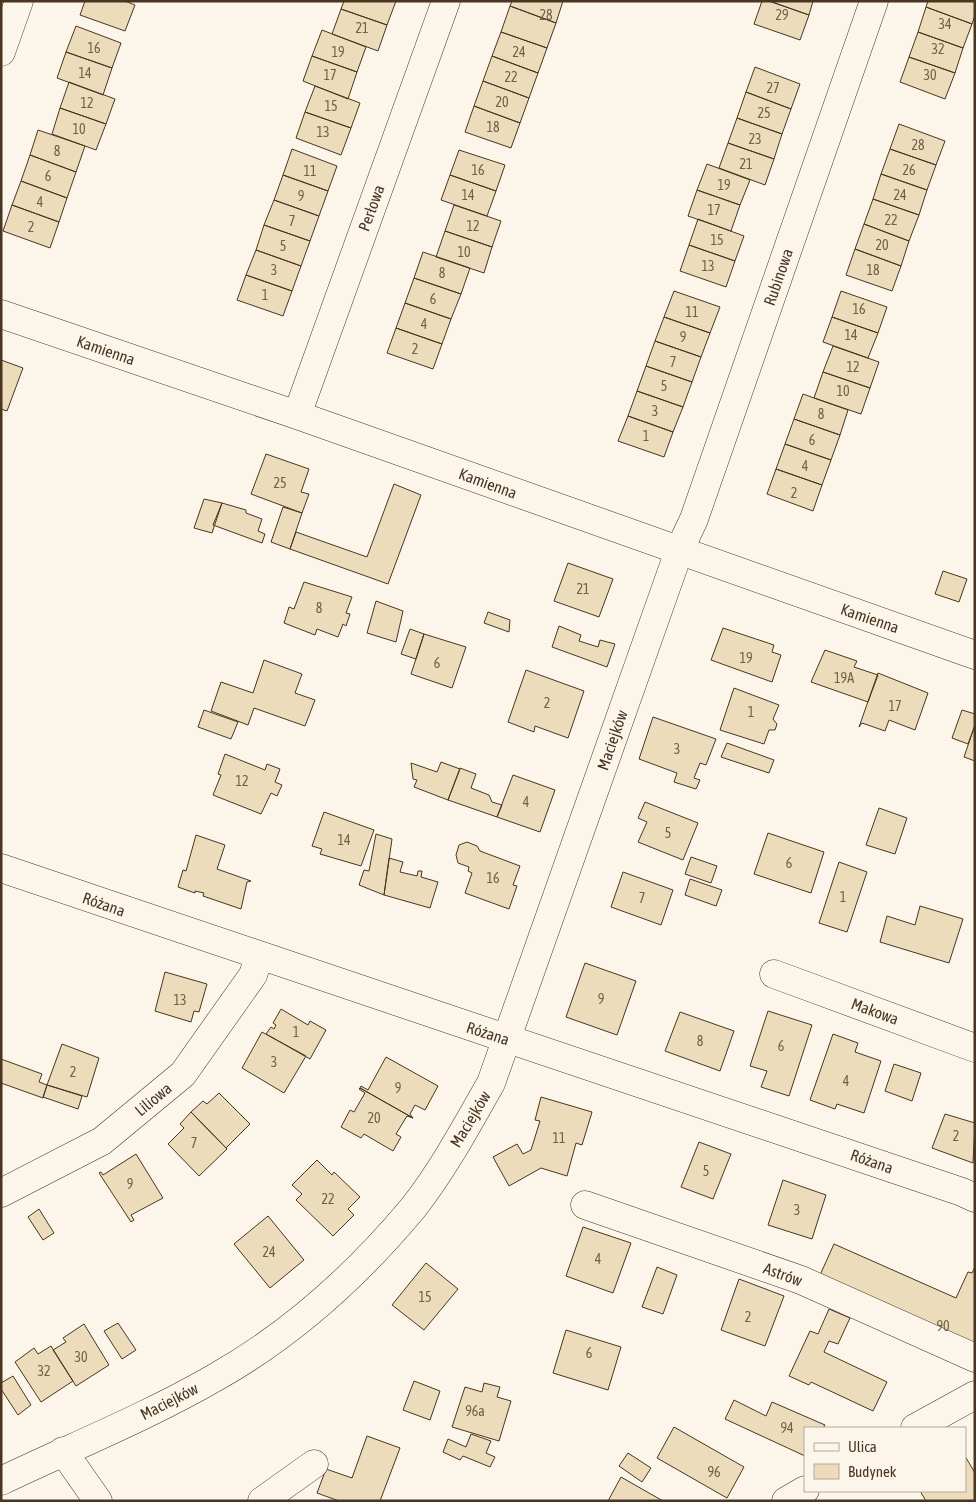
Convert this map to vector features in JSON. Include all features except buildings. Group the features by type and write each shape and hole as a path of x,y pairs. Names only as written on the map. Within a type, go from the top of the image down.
{"street":[{"path":"1,52 19,1"},
{"name":"Perłowa","path":"297,415 446,1"},
{"name":"Rubinowa","path":"679,551 694,519 874,1"},
{"name":"Kamienna","path":"1,314 297,415 975,655"},
{"name":"Maciejków","path":"1,1481 216,1378 275,1340 318,1306 370,1256 414,1207 456,1143 491,1083 679,551"},
{"name":"Różana","path":"1,868 259,957 777,1128 975,1198"},
{"name":"Liliowa","path":"1,1193 102,1141 183,1074 253,975 259,957"},
{"name":"Makowa","path":"774,974 975,1048"},
{"name":"Astrów","path":"585,1205 801,1280 975,1358"},
{"path":"917,1427 975,1395"},
{"path":"62,1451 98,1501"},
{"path":"262,1501 314,1464"},
{"path":"786,1501 804,1491"}]}
